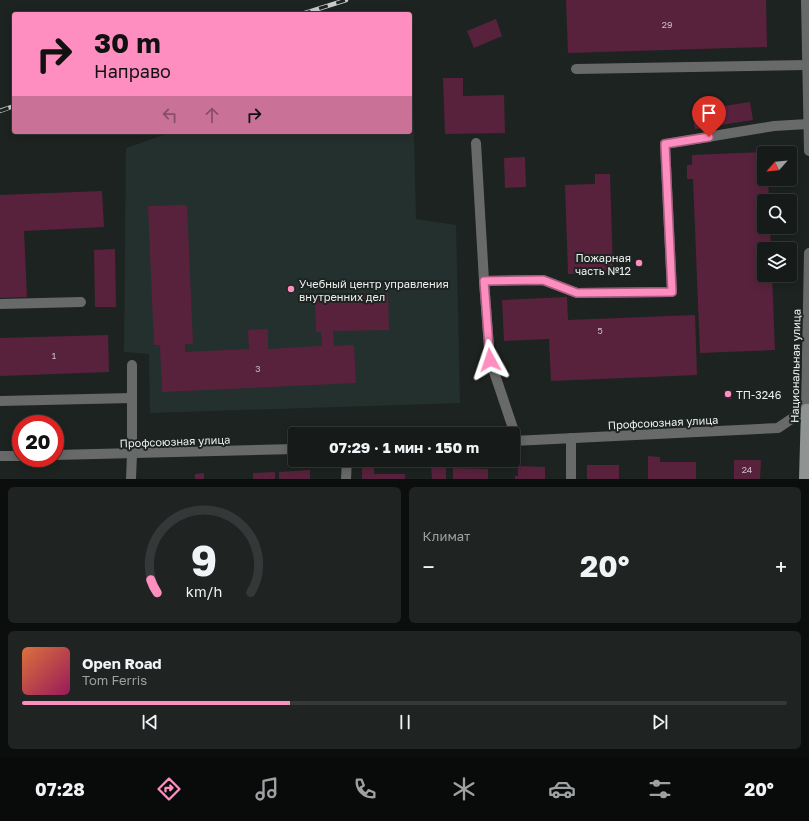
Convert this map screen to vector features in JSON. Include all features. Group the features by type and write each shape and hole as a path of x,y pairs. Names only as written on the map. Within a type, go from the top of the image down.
{"street":[{"path":"806,0 809,152"},
{"path":"576,69 807,66"},
{"path":"484,281 543,280 577,293 672,292 665,144 774,126 808,124"},
{"path":"476,143 490,360 511,427"},
{"name":"Национальная улица","path":"804,479 807,409 809,253"},
{"path":"0,304 81,302"},
{"path":"131,479 132,366"},
{"path":"0,401 132,398"},
{"name":"Профсоюзная улица","path":"520,440 778,428 807,409"},
{"path":"571,438 571,479"},
{"name":"Профсоюзная улица","path":"64,455 288,449"},
{"path":"0,456 12,456"},
{"path":"346,479 347,467"}],"shaded area":[{"name":"Учебный центр управления внутренних дел","path":"412,52 416,219 456,225 460,403 150,413 149,354 124,352 126,148 166,134 412,134"}],"building":[{"path":"566,0 766,0 767,47 568,53"},
{"path":"496,19 502,36 474,48 467,31"},
{"path":"443,78 463,78 463,96 504,95 505,133 445,134"},
{"path":"750,102 753,120 695,129 692,111"},
{"path":"757,152 757,186 768,186 769,194 757,194 757,234 770,234 771,242 757,242 757,282 772,282 775,350 700,353 693,179 687,179 687,165 692,165 692,155"},
{"path":"525,157 526,187 505,188 504,158"},
{"path":"595,174 610,174 613,273 568,274 565,185 595,184"},
{"path":"102,191 104,227 24,231 27,297 0,298 0,195"},
{"path":"187,205 193,344 185,344 185,352 249,349 248,330 268,329 268,349 322,346 321,332 316,332 315,295 388,293 389,330 333,331 334,346 354,345 356,383 162,392 160,345 154,345 148,206"},
{"path":"115,249 116,307 95,307 94,250"},
{"path":"567,297 568,320 695,315 697,375 551,381 549,339 504,341 502,300"},
{"path":"108,335 109,372 0,376 0,338"},
{"name":"ТП-3246","path":"724,390 732,390 731,399 724,398"},
{"path":"648,456 660,457 660,462 696,462 696,479 648,479"},
{"path":"734,460 761,460 760,479 734,479"},
{"path":"587,465 619,465 619,479 587,479"},
{"path":"520,466 545,467 545,479 515,479 515,476 518,476 518,467"},
{"path":"362,467 374,467 374,474 405,474 405,479 362,479"},
{"path":"431,467 446,467 446,479 432,479"},
{"path":"453,468 488,469 488,479 453,479"},
{"path":"310,470 310,479 279,479 279,472"},
{"path":"275,472 275,479 253,479 253,473"},
{"path":"204,473 204,479 195,479 195,474"}],"railway":[{"path":"308,12 346,0"},
{"path":"0,111 12,107"}],"place":[{"name":"Пожарная часть №12","path":"639,263"},
{"name":"Учебный центр управления внутренних дел","path":"291,289"},
{"name":"ТП-3246","path":"728,394"}],"route":[{"path":"490,360 484,281 543,280 577,293 672,292 665,144 709,137"}]}
